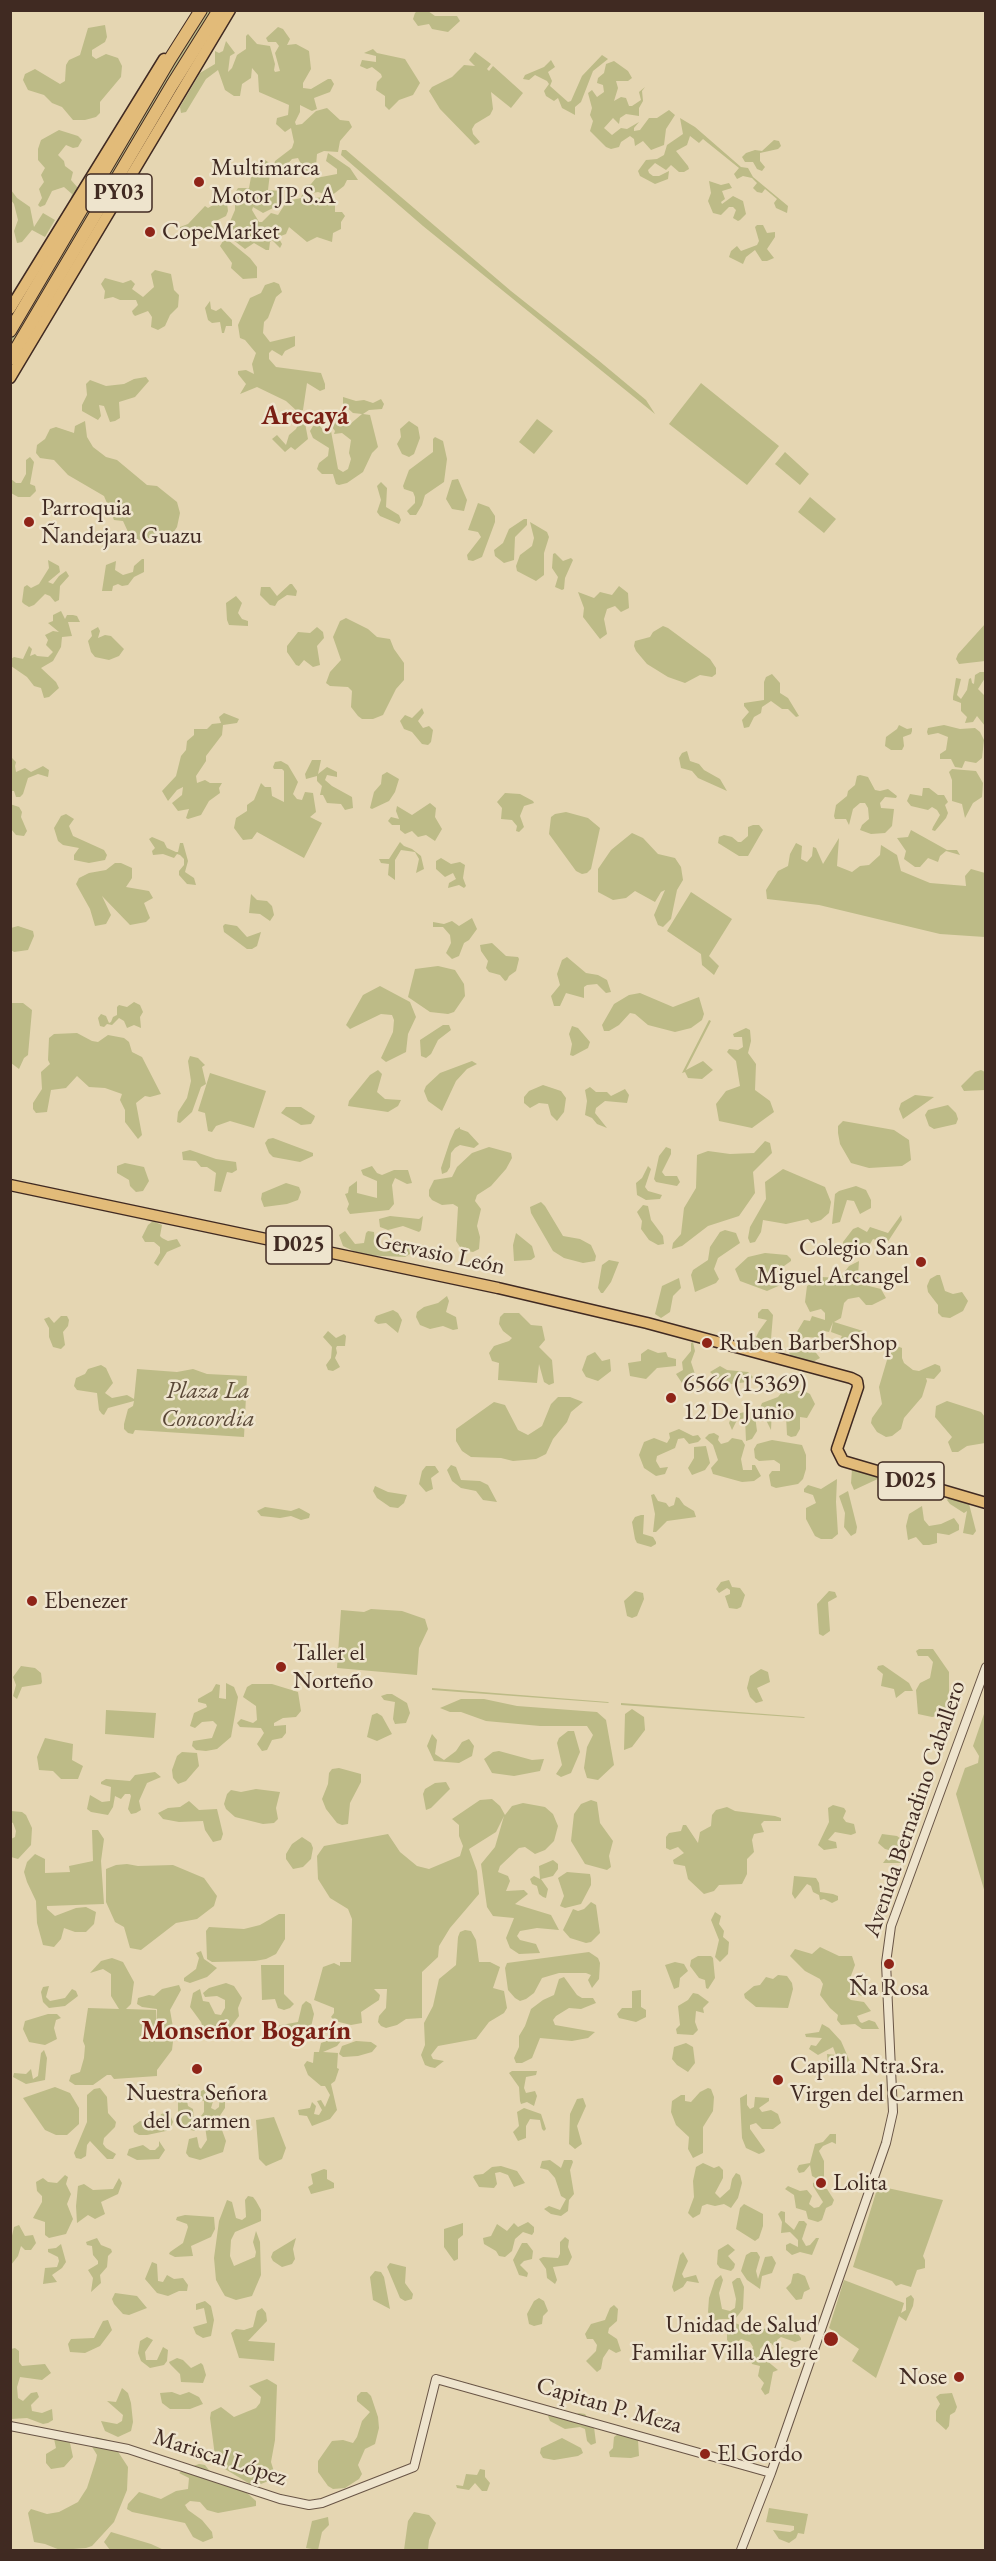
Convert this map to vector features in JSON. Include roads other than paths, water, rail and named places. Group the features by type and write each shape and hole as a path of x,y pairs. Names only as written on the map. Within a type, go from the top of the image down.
{"highway":[{"name":"PY03","path":"10,359 219,10"},
{"name":"PY03","path":"10,331 199,14"}],"main road":[{"name":"PY03","path":"10,378 230,10"},
{"name":"PY03","path":"10,309 135,103 165,58 199,14"},
{"path":"10,371 29,345"},
{"name":"Gervasio León","path":"10,1185 498,1288 647,1323 857,1381 858,1387 837,1449 843,1461 986,1503"}],"street":[{"name":"Avenida Bernadino Caballero","path":"741,2550 771,2473 886,2143 893,2112 885,1963 891,1926 986,1667"},
{"name":"Capitan P. Meza","path":"436,2379 771,2473"},
{"name":"Mariscal López","path":"10,2426 128,2449 280,2499 309,2505 322,2503 414,2467 436,2379"}],"place":[{"name":"Multimarca Motor JP S.A","path":"199,182"},
{"name":"CopeMarket","path":"150,232"},
{"name":"Parroquia Ñandejara Guazu","path":"29,522"},
{"name":"Colegio San Miguel Arcangel","path":"921,1262"},
{"name":"Ruben BarberShop","path":"707,1343"},
{"name":"6566 (15369) 12 De Junio","path":"671,1398"},
{"name":"Ebenezer","path":"32,1601"},
{"name":"Taller el Norteño","path":"281,1667"},
{"name":"Ña Rosa","path":"889,1964"},
{"name":"Nuestra Señora del Carmen","path":"197,2069"},
{"name":"Capilla Ntra.Sra. Virgen del Carmen","path":"778,2080"},
{"name":"Lolita","path":"821,2183"},
{"name":"Unidad de Salud Familiar Villa Alegre","path":"831,2339"},
{"name":"Nose","path":"959,2377"},
{"name":"El Gordo","path":"705,2454"}],"district":[{"name":"Arecayá","path":"305,417"},
{"name":"Monseñor Bogarín","path":"246,2032"}],"park label":[{"name":"Plaza La Concordia","path":"208,1405"}]}
